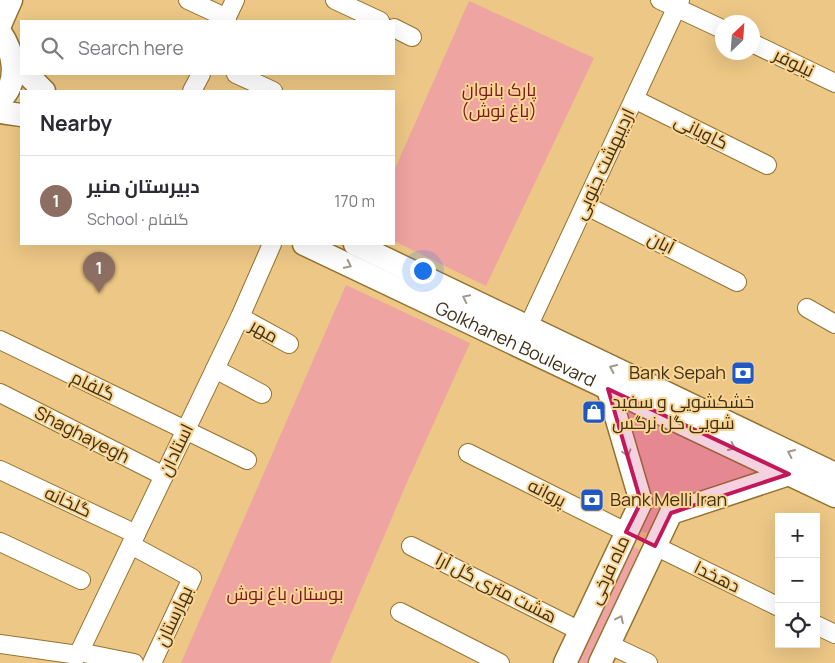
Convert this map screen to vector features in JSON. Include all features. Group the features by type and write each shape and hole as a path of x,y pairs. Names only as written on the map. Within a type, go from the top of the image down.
{"main road":[{"path":"0,26 11,0"},
{"path":"0,32 20,68 0,100"},
{"path":"27,75 43,90"},
{"path":"0,112 20,115"},
{"name":"Golkhaneh Boulevard","path":"306,245 835,496"},
{"name":"Golkhaneh Boulevard","path":"357,245 835,474"},
{"name":"ماه فرخی","path":"565,663 641,502 608,389"},
{"name":"ماه فرخی","path":"604,654 671,513 789,474"},
{"path":"626,532 655,546"}],"street":[{"path":"188,0 226,20 235,0"},
{"path":"335,0 378,20"},
{"path":"660,0 678,4 715,25"},
{"name":"اردیبهشت جنوبی","path":"528,327 678,4"},
{"path":"395,28 412,36"},
{"name":"نیلوفر","path":"760,47 835,83"},
{"path":"192,90 200,75"},
{"path":"238,75 271,90"},
{"name":"کاویانی","path":"634,99 767,165"},
{"name":"آبان","path":"585,205 737,282"},
{"name":"استادان","path":"78,654 240,317 272,245"},
{"path":"807,308 835,324"},
{"name":"مهر","path":"240,317 288,344"},
{"name":"گلفام","path":"0,340 247,460"},
{"path":"215,369 262,394"},
{"name":"Shaghayegh","path":"0,393 164,476"},
{"name":"پروانه","path":"468,453 626,532"},
{"name":"گلخانه","path":"0,470 133,539"},
{"name":"بهارستان","path":"133,539 192,578 152,663"},
{"path":"0,542 81,580"},
{"name":"هشت متری گل آرا","path":"411,546 580,631"},
{"name":"دهخدا","path":"655,546 775,605"},
{"path":"400,612 500,663"},
{"path":"820,627 835,634"},
{"path":"0,644 134,663"},
{"path":"604,654 648,663"}],"highlighted area":[{"path":"608,389 789,474 671,513 655,546 626,532 641,502"}],"green space":[{"name":"پارک بانوان (باغ نوش)","path":"469,1 594,58 486,286 395,241 395,169"},
{"name":"بوستان باغ نوش","path":"346,285 470,343 408,480 330,663 181,663"},
{"path":"620,406 765,473 651,534 635,530"},
{"path":"631,545 641,551 588,663 576,663"}],"place":[{"name":"دبیرستان منیر","path":"99,293"},
{"name":"Bank Sepah","path":"743,373"},
{"name":"خشکشویی و سفید شویی گل نرگس","path":"594,412"},
{"name":"Bank Melli Iran","path":"592,500"}]}
